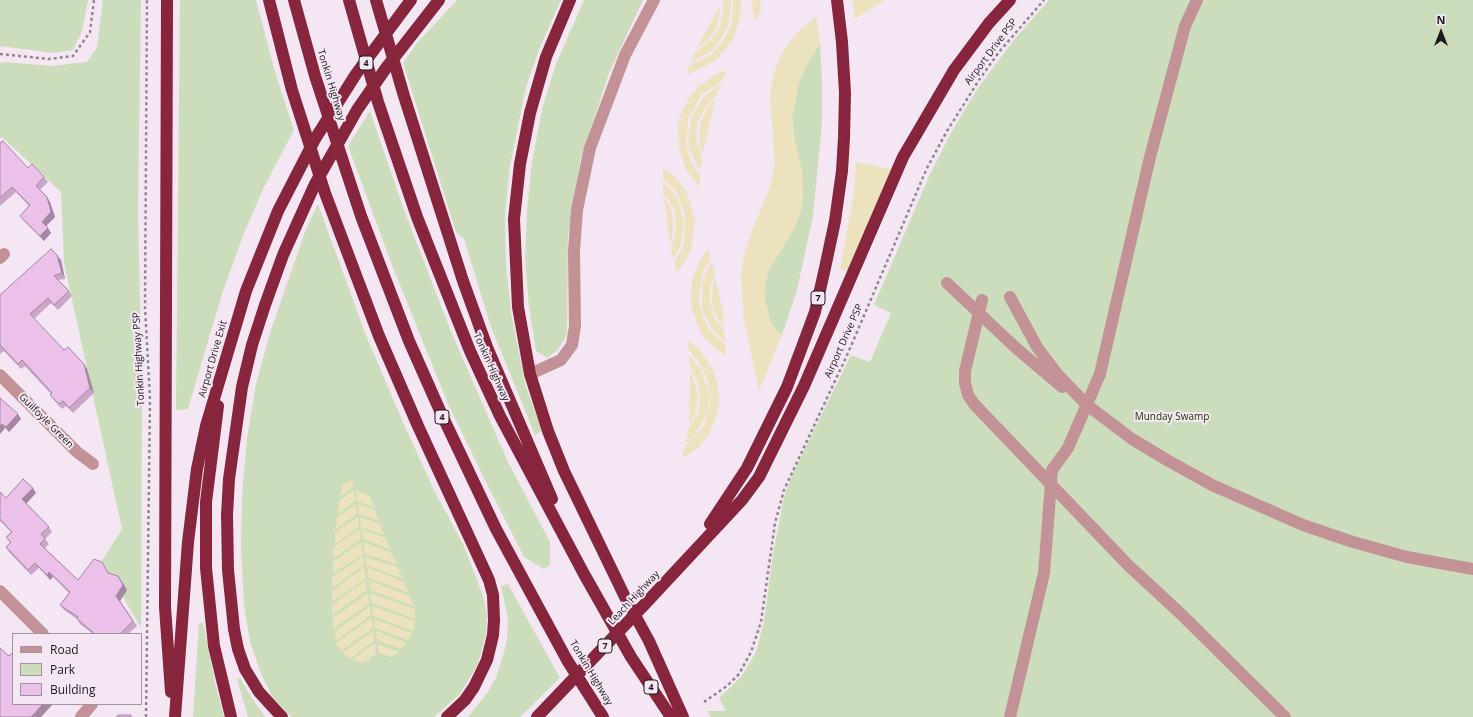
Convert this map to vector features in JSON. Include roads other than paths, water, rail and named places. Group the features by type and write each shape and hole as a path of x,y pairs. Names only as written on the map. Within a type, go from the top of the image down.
{"highway":[{"path":"167,0 165,607 174,717"},
{"path":"269,0 292,90 325,193 379,336 418,426 489,580 493,595 493,635 487,660 474,687 465,700 447,717"},
{"name":"Tonkin Highway","path":"294,0 315,76 361,216 409,341 496,529 567,660 603,717"},
{"name":"Tonkin Highway","path":"348,0 378,102 417,217 440,277 500,416 584,574 631,657 671,717"},
{"path":"376,0 404,96 463,281 488,347 584,574"},
{"path":"282,717 259,692 245,669 238,649 231,603 227,515 234,435 242,387 252,345 283,254 315,184 357,110 386,68 439,0"},
{"path":"570,0 546,57 530,113 520,164 514,219 518,307 530,374 548,431 564,471 625,597 649,641 683,717"},
{"name":"7","path":"682,564 724,505 767,429 787,387 815,312 835,221 842,171 845,93 842,42 837,0"},
{"path":"682,564 742,500 759,476 808,379 903,157 954,70 989,24 1010,0"},
{"name":"Airport Drive Exit","path":"174,717 192,500 206,426 246,291 264,244 291,185 315,138 334,107 408,1"},
{"path":"224,365 206,502 205,538 208,603 214,646 231,717"},
{"name":"Leach Highway","path":"537,717 682,564"}],"street":[{"path":"530,374 561,360 572,345 575,326 574,251 577,210 590,148 624,55 654,0"},
{"path":"1010,717 1044,573 1050,484 1055,465 1068,448 1100,374 1150,157 1185,26 1197,0"},
{"path":"947,283 1050,378 1121,432 1212,485 1303,525 1353,542 1407,557 1473,569"},
{"path":"1010,297 1037,347 1058,375 1087,405"},
{"path":"982,300 965,370 965,384 968,395 974,404 1128,565 1181,614 1285,717"},
{"name":"Guilfoyle Green","path":"0,375 77,452 93,464"},
{"path":"0,591 42,633"},
{"path":"81,717 91,705"}],"park label":[{"name":"Munday Swamp","path":"1172,417"}]}
